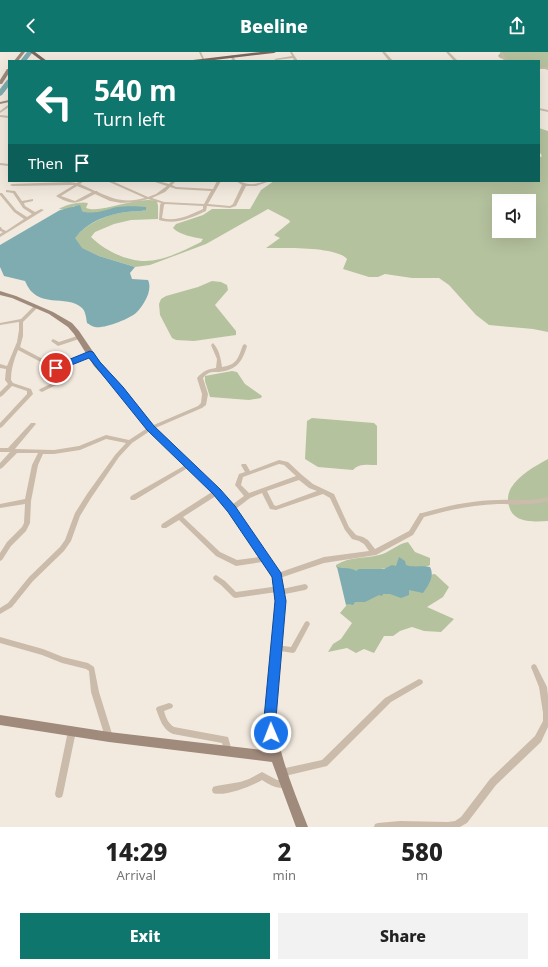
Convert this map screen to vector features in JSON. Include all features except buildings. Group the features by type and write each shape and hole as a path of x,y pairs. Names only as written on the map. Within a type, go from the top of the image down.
{"main road":[{"path":"34,53 44,60"},
{"path":"204,60 234,56 275,56"}],"street":[{"path":"17,60 23,52"},
{"path":"200,52 204,60"},
{"path":"383,52 389,60"},
{"path":"447,52 455,60"},
{"path":"275,56 293,54"},
{"path":"0,83 8,71"},
{"path":"80,182 58,196 76,202 96,192"},
{"path":"110,182 164,203 233,206 235,205 244,185"},
{"path":"156,182 169,187 214,190"},
{"path":"7,191 12,183 67,183 77,184 119,202 148,198 169,187 173,182"},
{"path":"164,203 162,205 160,219 164,221 188,218 204,210 205,205 218,182"},
{"path":"240,182 244,185 253,186 266,182"},
{"path":"254,182 258,185"},
{"path":"26,219 15,211 0,194 7,191 14,192 24,207 35,214"},
{"path":"21,203 32,200"},
{"path":"0,236 42,210"},
{"path":"0,228 0,230 6,232"},
{"path":"0,293 36,307 61,319 70,326 80,337 97,364 120,389 151,428 216,492 231,509 277,576 280,590 270,718 275,757 302,827"},
{"path":"0,426 30,394 29,390 11,384 8,380 9,368 18,348 22,331 21,322 36,307"},
{"path":"0,324 23,320"},
{"path":"53,341 58,344 80,337"},
{"path":"212,345 219,359 219,370"},
{"path":"0,611 10,606 31,579 68,541 77,515 117,456 130,442 151,428 200,408 204,404 205,394 200,378 202,374 209,371 232,367 243,356 245,346"},
{"path":"18,348 56,368 66,378 42,390"},
{"path":"56,368 90,354"},
{"path":"0,367 9,368"},
{"path":"0,395 11,384"},
{"path":"0,468 12,450 33,424"},
{"path":"0,450 41,452 80,448 106,437 130,442"},
{"path":"0,558 9,544 26,526 28,501 35,465 41,452"},
{"path":"248,496 238,485 241,476 279,462 286,463 311,486 332,496 354,537 361,538 374,553"},
{"path":"133,498 189,465"},
{"path":"244,465 248,473"},
{"path":"231,509 248,496 300,477"},
{"path":"263,490 272,507 276,508 322,492"},
{"path":"164,526 216,492"},
{"path":"277,576 324,560 374,553 411,533 422,515 437,510 487,503 528,503 548,499"},
{"path":"0,506 28,501"},
{"path":"179,516 218,554 236,563 266,559"},
{"path":"216,578 235,595 305,587"},
{"path":"276,648 293,650 307,624"},
{"path":"0,640 88,666 92,669 96,692 109,737"},
{"path":"378,827 448,826 464,820 492,782 538,739 547,721 548,713 542,687 534,667"},
{"path":"280,773 324,763 388,700 419,682"},
{"path":"169,706 160,709 165,724 168,727 173,730 225,740 228,751"},
{"path":"0,720 109,737 275,757"},
{"path":"58,794 72,731"},
{"path":"216,790 235,788 250,783 262,776 276,784 285,784"}],"green space":[{"path":"501,52 548,52 548,70 540,67 540,60 507,60 498,56"},
{"path":"540,128 548,131 548,332 533,329 489,325 476,315 449,285 439,278 412,278 385,274 378,277 369,277 343,269 347,259 332,252 296,248 266,248 280,238 274,235 290,222 289,220 268,209 206,244 150,265 135,267 99,256 81,248 74,238 85,228 98,220 120,213 143,211 146,207 121,207 97,213 82,211 74,206 69,209 59,209 77,203 88,203 86,208 101,209 139,201 157,201 158,219 131,220 114,224 95,232 91,237 102,246 123,257 138,261 152,261 181,252 201,242 203,239 179,232 173,228 176,224 203,215 212,209 250,209 261,190 273,182 540,182 540,157 542,156 540,153"},
{"path":"212,281 221,282 227,285 228,290 215,305 236,331 236,335 194,341 176,340 172,338 160,315 159,304 161,299"},
{"path":"232,371 237,372 245,384 262,396 261,398 249,400 210,397 205,376"},
{"path":"312,418 374,423 377,426 377,465 361,465 353,470 318,467 305,459 307,421"},
{"path":"548,459 548,521 530,521 515,516 511,512 508,499 510,490 514,483 523,475"},
{"path":"408,542 415,552 430,558 430,565 423,568 397,567 357,572 342,570 336,567 336,565 347,560 383,554"},
{"path":"435,574 449,587 443,597 427,607 454,619 441,632 424,631 412,627 400,631 393,636 384,636 374,653 364,649 356,653 347,648 328,652 333,644 341,639 352,623 340,613 350,601"}],"water":[{"path":"80,205 82,211 87,212 100,212 117,207 146,207 146,210 120,213 98,220 86,227 75,238 82,248 99,256 135,267 130,273 132,279 148,280 149,293 142,306 133,315 110,325 94,327 87,323 86,315 82,308 68,302 44,299 37,296 30,290 25,281 4,276 0,267 0,245 60,210"},
{"path":"399,557 405,561 406,565 430,567 432,574 429,584 423,593 409,590 409,595 401,598 390,594 383,594 382,596 379,595 365,602 355,602 353,605 346,605 337,567 356,571 359,569 384,569 392,565 396,566"}],"waterway":[{"path":"24,60 30,52"},
{"path":"0,94 8,82"}],"route":[{"path":"56,368 90,354 151,428 216,492 231,509 277,576 280,601 270,718 271,733"}]}
